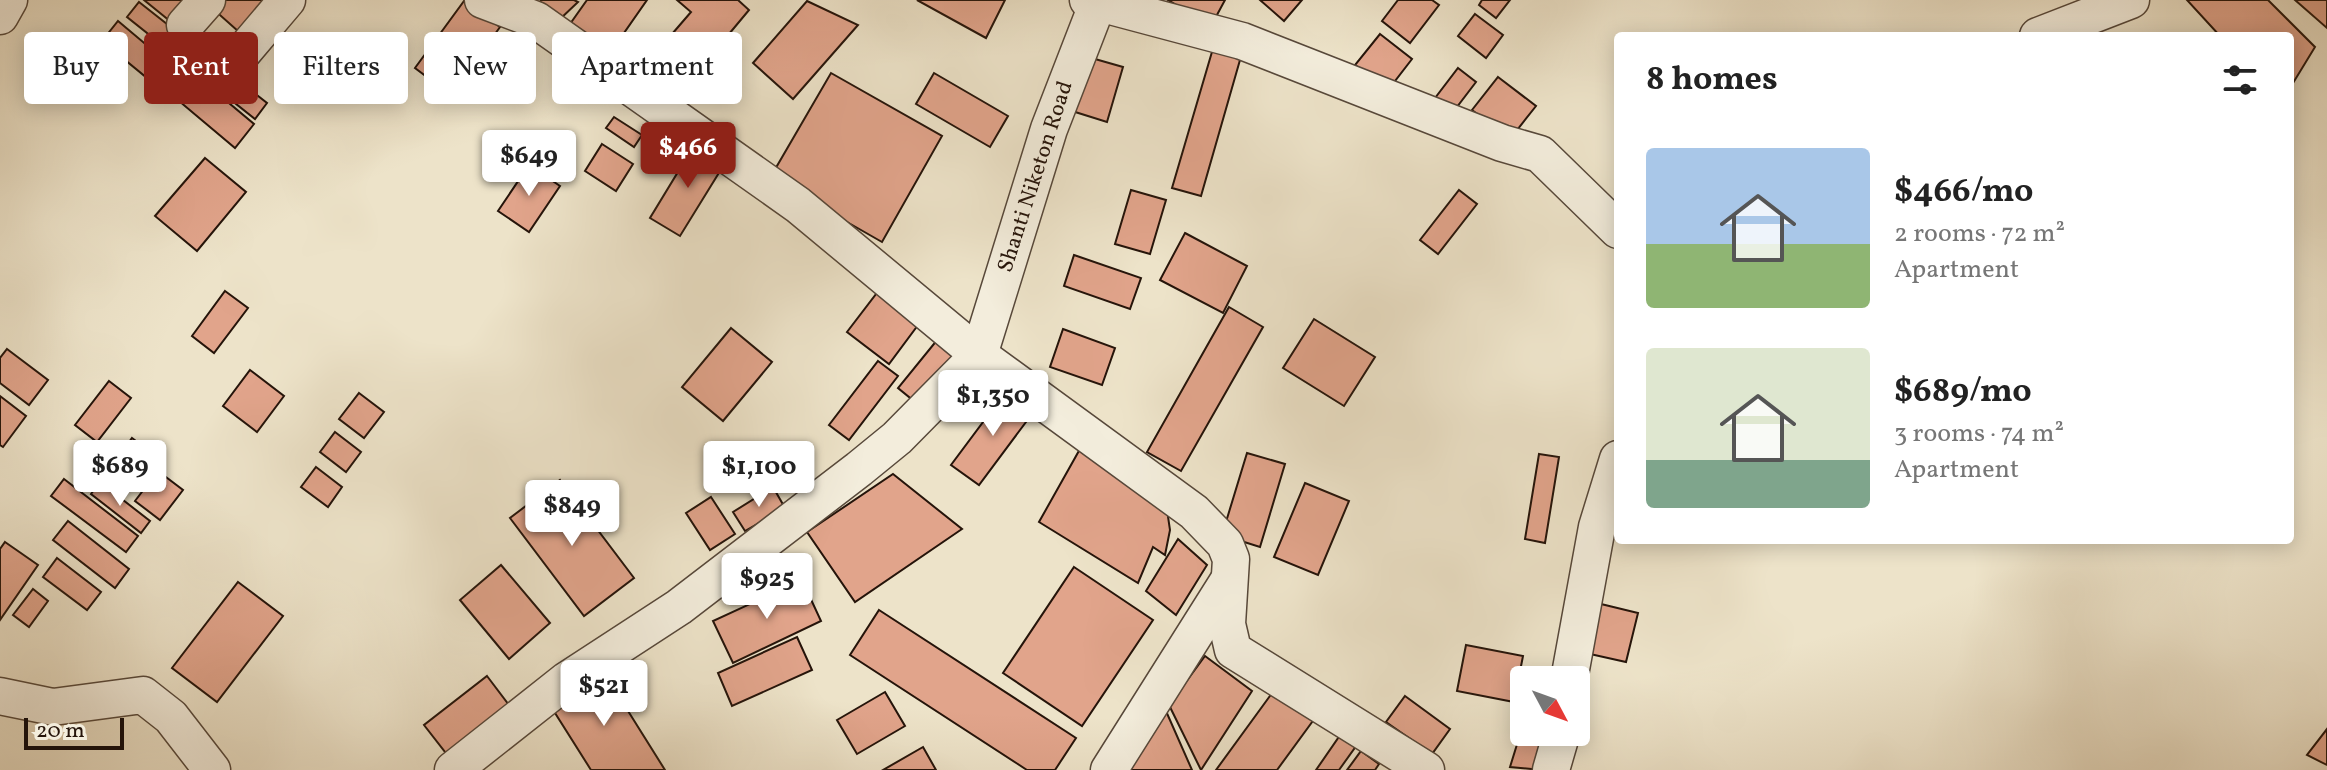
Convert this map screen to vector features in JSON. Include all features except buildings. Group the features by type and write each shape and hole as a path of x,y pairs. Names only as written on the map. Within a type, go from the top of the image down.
{"street":[{"path":"0,16 9,0"},
{"path":"258,34 287,0"},
{"path":"483,0 536,20 798,205 979,355 1194,512 1225,544 1233,575 1227,624 1233,650 1426,770"},
{"path":"2048,32 2131,0"},
{"path":"1095,2 1242,41 1502,143 1540,154 1614,226"},
{"name":"Shanti Niketon Road","path":"979,355 1049,129 1095,2"},
{"path":"453,770 567,680 679,607 859,469 897,438 979,355"},
{"path":"1572,666 1597,527 1614,472"},
{"path":"1109,770 1233,575"},
{"path":"0,696 53,707 143,695 171,717 212,770"},
{"path":"1551,770 1558,746"}]}
